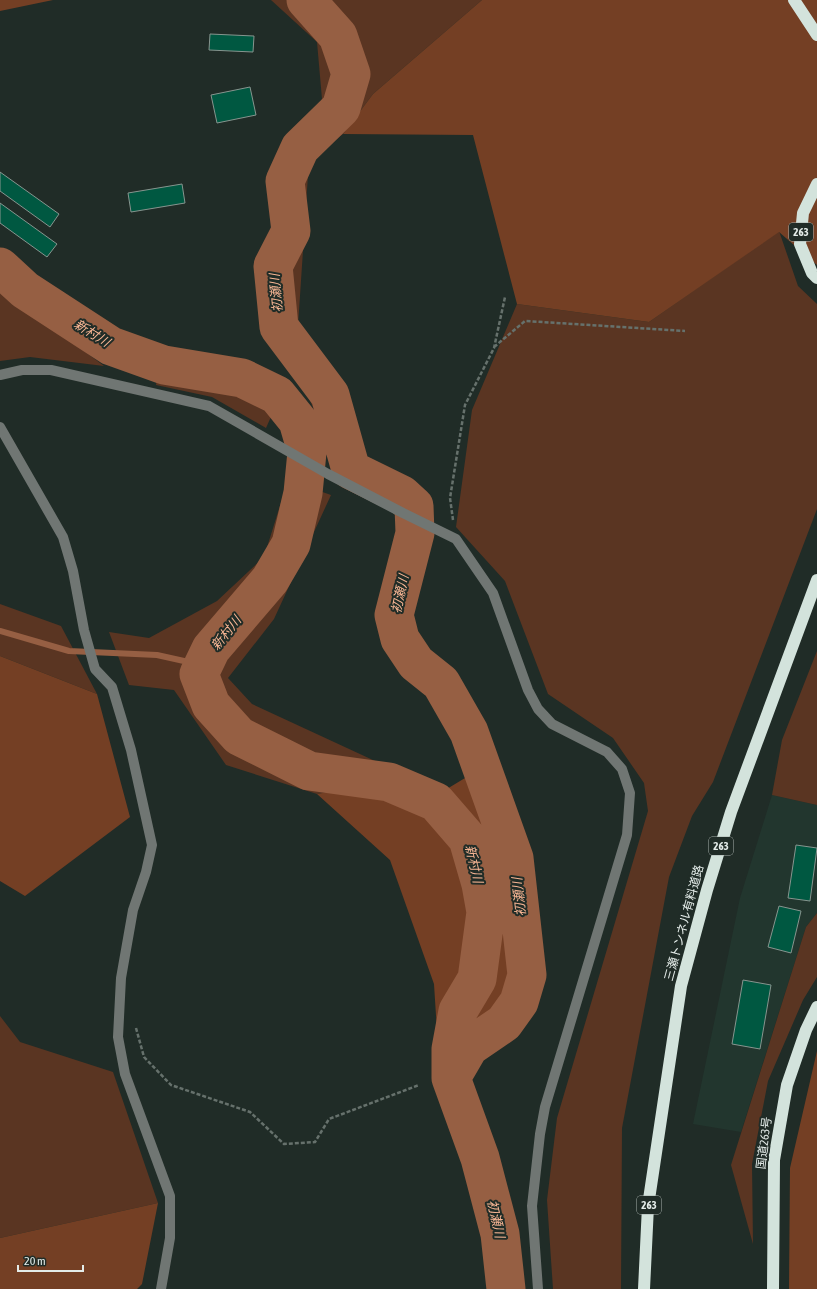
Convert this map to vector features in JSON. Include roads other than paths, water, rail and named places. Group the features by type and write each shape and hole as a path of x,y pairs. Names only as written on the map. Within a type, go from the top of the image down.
{"highway":[{"path":"794,0 817,35"},
{"name":"263","path":"817,184 803,213 800,244 812,273 817,278"},
{"name":"三瀬トンネル有料道路","path":"644,1289 648,1206 681,986 707,890 732,812 817,580"},
{"name":"国道263号","path":"773,1289 774,1160 787,1084 806,1030 817,1007"}],"street":[{"path":"0,375 22,370 51,370 209,406 283,450 403,514 456,539 493,593 528,690 538,710 552,724 607,752 622,769 630,794 627,835 548,1099 540,1134 532,1206 538,1289"},
{"path":"0,426 63,537 73,571 84,630 95,669 112,687 131,750 152,845 146,872 133,910 121,978 118,1037 125,1074 170,1196 170,1238 161,1289"}],"waterway":[{"name":"初瀬川","path":"306,0 338,36 351,74 341,108 300,148 285,181 291,231 273,266 279,327 330,395 351,470 402,495 414,506 415,533 394,615 400,639 416,663 441,683 469,732 514,858 527,975 519,1002 504,1023 469,1047 451,1078"},
{"name":"新村川","path":"0,267 25,290 111,346 164,365 242,378 277,395 298,421 307,452 303,493 291,544 270,580 211,649 199,674 211,705 239,736 309,771 389,782 436,802 468,839 481,884 486,912 477,979 458,1011 451,1049 451,1078 480,1158 500,1234 506,1289"},
{"path":"0,631 69,651 157,655 184,661 199,674"}]}
